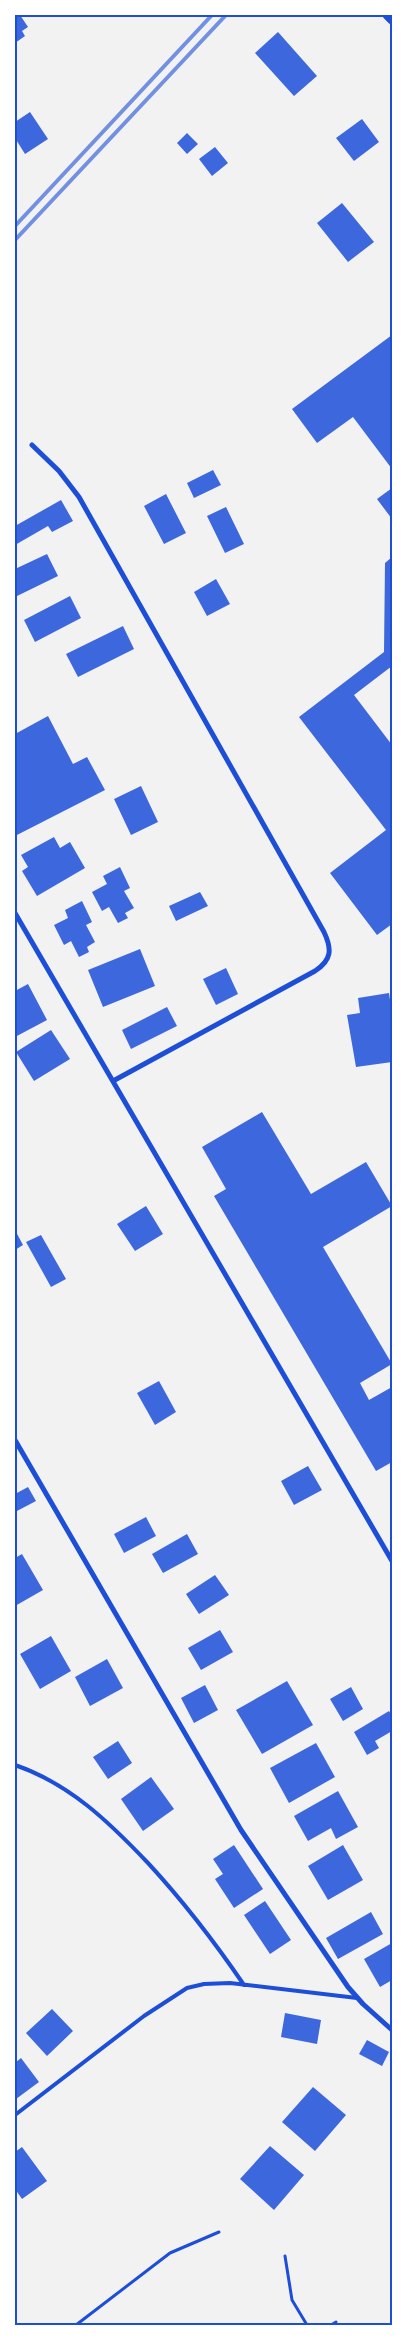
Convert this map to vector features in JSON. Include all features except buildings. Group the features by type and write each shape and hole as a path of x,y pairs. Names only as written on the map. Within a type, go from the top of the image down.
{"street":[{"path":"387,15 392,20"},
{"path":"32,445 59,471 79,497 324,932 330,949 328,960 315,971 113,1081"},
{"path":"15,913 392,1561"},
{"path":"15,1440 241,1830 357,1998 392,2030"}],"lane":[{"path":"15,1765 76,1796 93,1808 122,1836 195,1915 244,1985"},
{"path":"15,2115 144,2016 178,1993 204,1984 244,1985 357,1998"}],"path":[{"path":"76,2325 170,2253 220,2232"},
{"path":"285,2256 292,2300 307,2325"},
{"path":"331,2325 336,2322"}],"railway":[{"path":"15,226 212,15"},
{"path":"15,240 226,15"}]}
